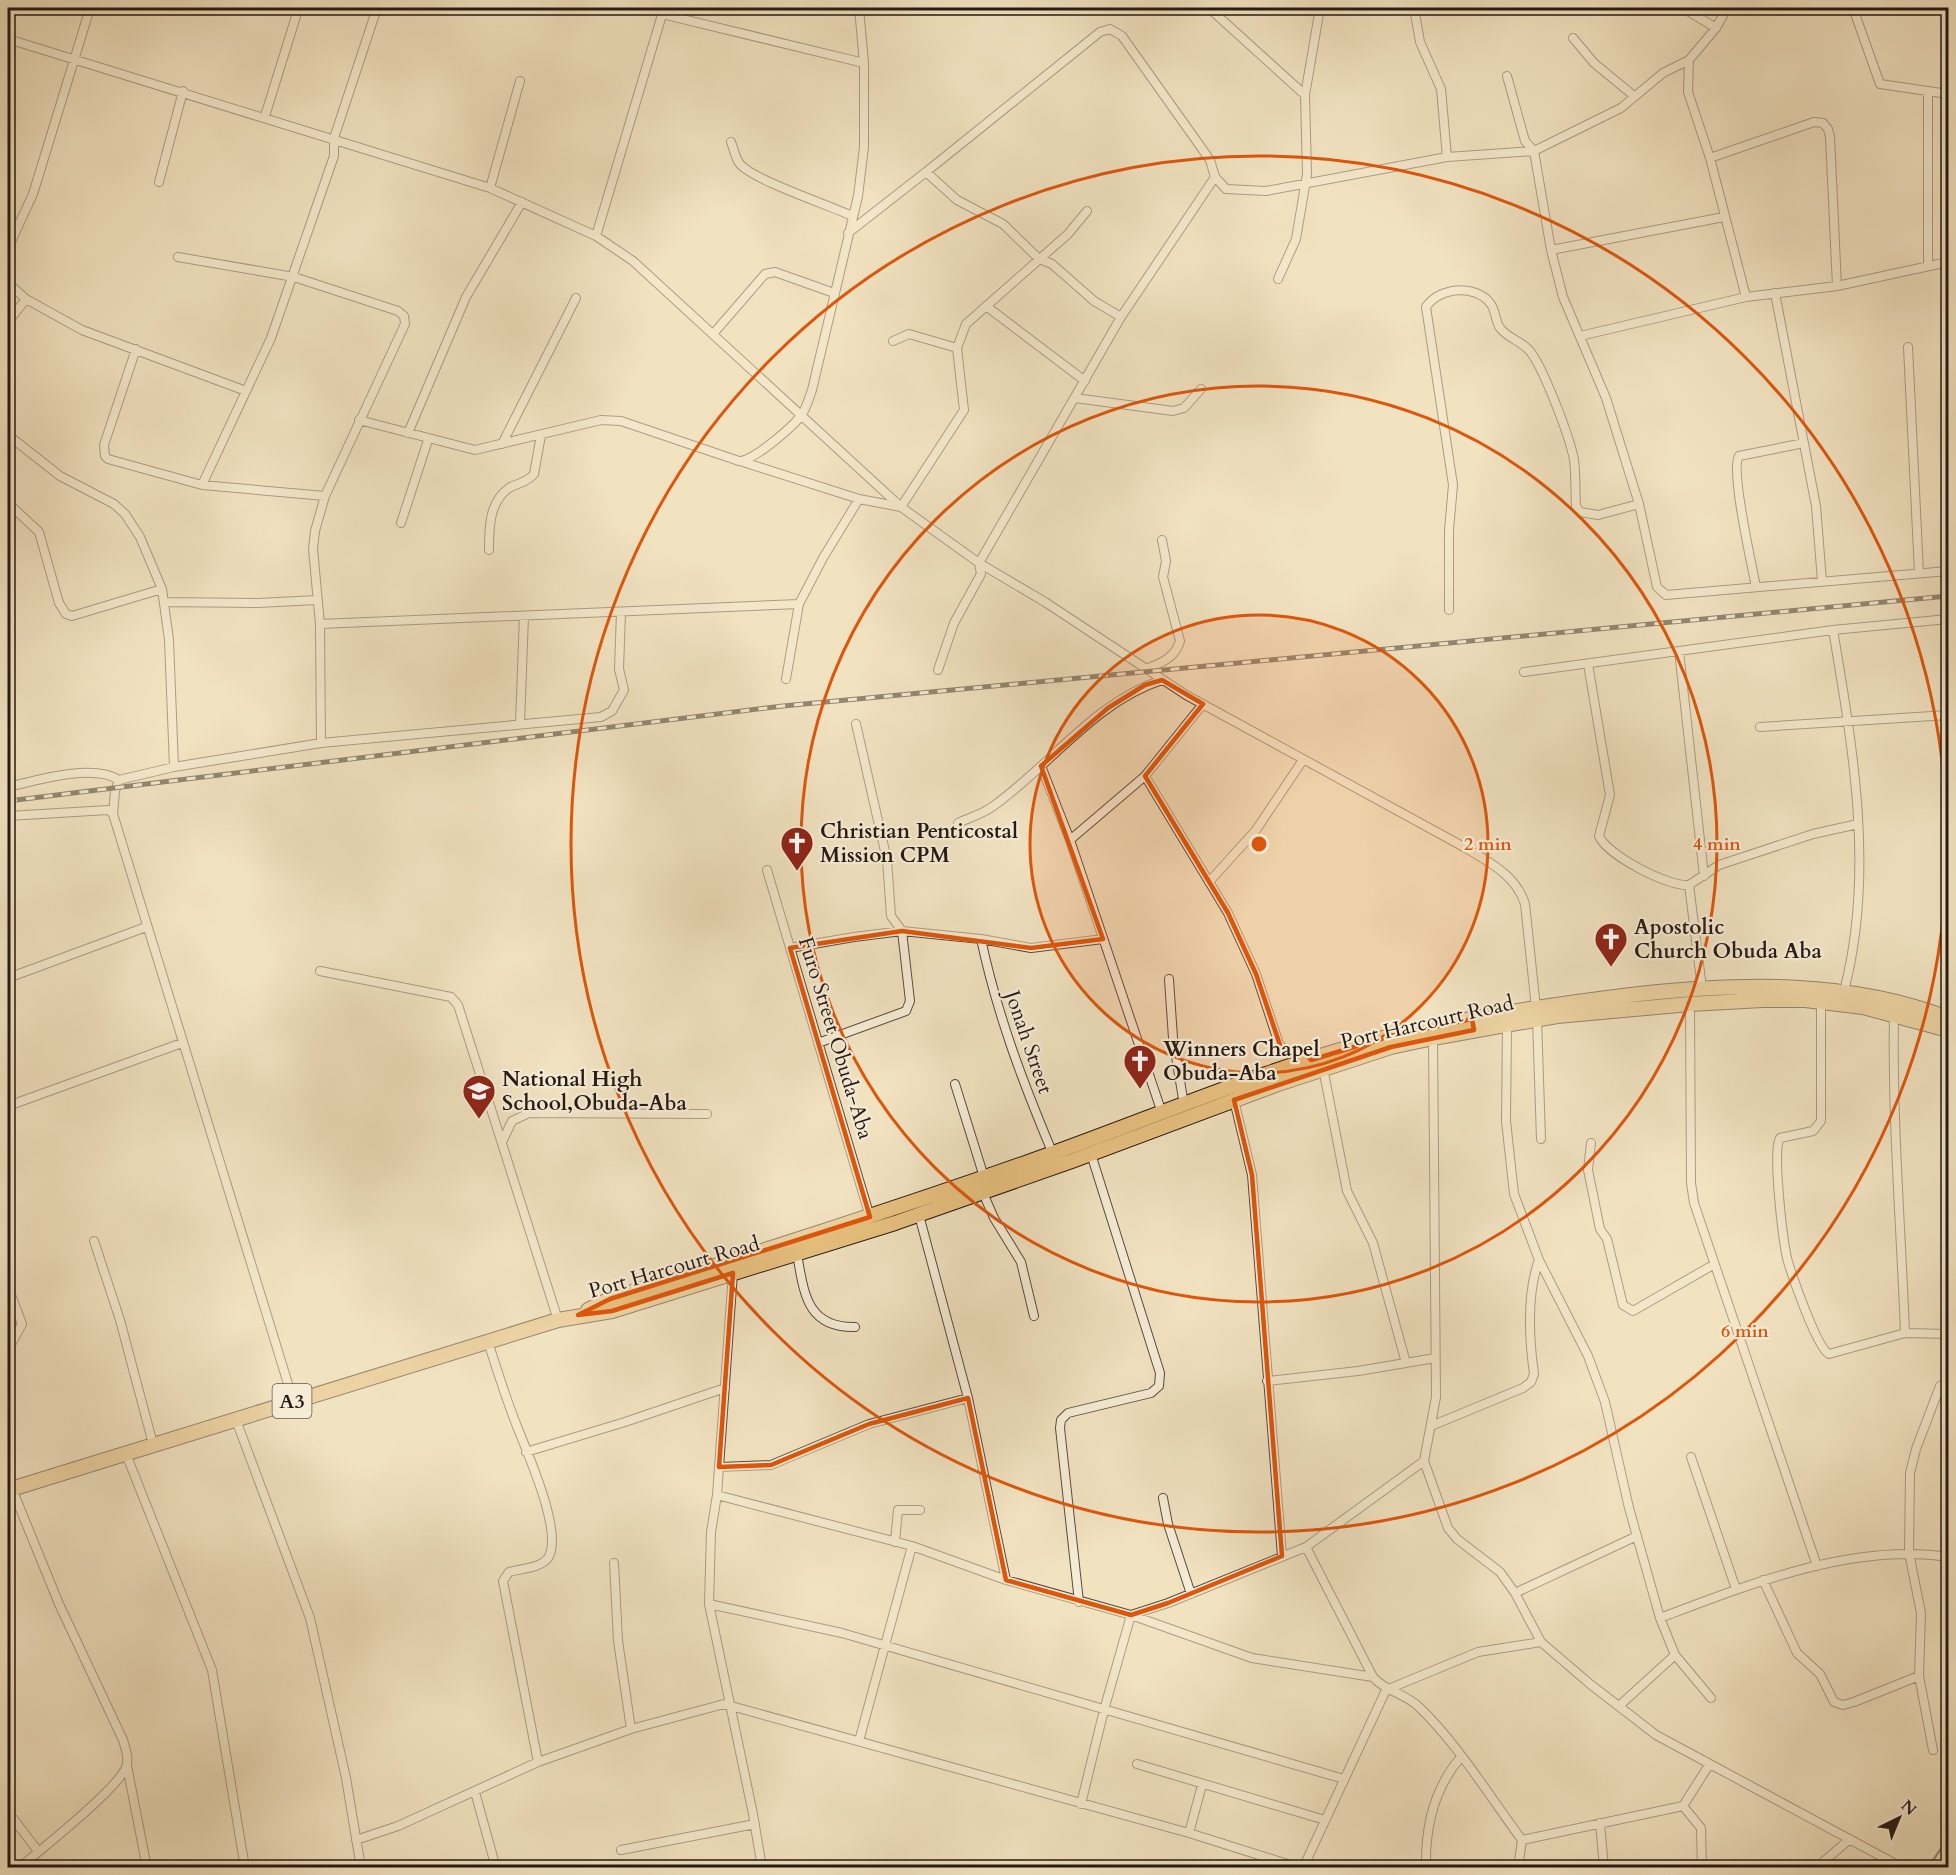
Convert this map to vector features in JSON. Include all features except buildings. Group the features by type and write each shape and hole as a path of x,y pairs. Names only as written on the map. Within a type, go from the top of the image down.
{"highway":[{"name":"Port Harcourt Road","path":"578,1315 610,1299 870,1217 1053,1154 1311,1060 1390,1036 1702,988 1788,987 1844,991 1893,999 1948,1018"},
{"name":"Port Harcourt Road","path":"578,1315 612,1311 919,1215 1323,1068 1473,1025 1507,1025 1537,1013 1773,1000 1821,1002 1894,1013 1948,1030"},
{"name":"A3","path":"8,1486 126,1454 293,1400 578,1315"}],"street":[{"path":"8,248 33,194 73,57 90,8"},
{"path":"202,485 271,338 294,277 334,156 334,138 377,8"},
{"path":"743,462 762,450 802,416 819,366 847,234 858,196 864,147 864,63 859,8"},
{"path":"1209,8 1305,95"},
{"path":"1278,279 1296,239 1307,174 1305,95 1320,8"},
{"path":"1413,8 1420,42 1441,89 1447,157"},
{"path":"1683,8 1716,28"},
{"path":"847,234 1100,32 1110,29 1122,36 1155,80 1210,160 1215,177 1226,189 1266,191 1447,157 1534,152 1612,113 1674,66 1689,60 1716,28 1726,8"},
{"path":"1853,8 1880,84 1948,94"},
{"path":"265,116 298,10"},
{"path":"596,236 663,11 864,63"},
{"path":"1573,38 1594,63 1634,96"},
{"path":"8,39 265,116 490,188 596,236 633,261 901,507 979,563 1045,602 1162,680 1464,847 1504,872 1521,892 1525,904 1537,1013 1541,1139"},
{"path":"1689,60 1688,92 1710,158 1746,297"},
{"path":"1507,76 1525,141 1534,152 1551,250 1563,297 1606,398 1639,504 1657,587 1661,592 1666,595 1948,571"},
{"path":"490,188 520,81"},
{"path":"159,182 183,91"},
{"path":"1928,92 1928,265"},
{"path":"1710,158 1814,122 1823,123 1830,137 1837,286"},
{"path":"732,142 739,163 743,167 771,183 852,216"},
{"path":"926,172 957,200 1003,224 1039,259 1052,264 1094,301 1121,317"},
{"path":"938,670 954,623 981,574 979,563 1121,317 1215,177"},
{"path":"408,433 466,297 522,202"},
{"path":"901,507 964,410 957,348 966,324 1068,234 1087,211"},
{"path":"1551,250 1725,218"},
{"path":"178,257 294,277 398,311 404,316 405,324 325,496 313,549 320,624 321,743"},
{"path":"1580,336 1746,297 1837,286 1948,262"},
{"path":"713,334 765,274 775,272 834,293"},
{"path":"8,284 26,299 82,330 246,391"},
{"path":"1449,610 1449,530 1453,485 1426,307 1431,299 1444,292 1460,290 1484,297 1492,305 1499,327 1533,354 1574,460 1576,506 1581,512 1587,515 1598,515 1639,504"},
{"path":"1775,293 1816,506 1822,581"},
{"path":"502,444 576,298"},
{"path":"8,322 26,299"},
{"path":"986,306 1085,381"},
{"path":"893,341 909,334 957,348"},
{"path":"1908,347 1919,573"},
{"path":"136,349 104,445 105,456 108,459 202,485 325,496"},
{"path":"1075,398 1173,411 1184,408 1201,389"},
{"path":"359,420 428,440 474,450 601,420 621,421 859,499 901,507"},
{"path":"8,435 60,476 98,495 125,514 140,537 162,590 164,602 169,640 174,767"},
{"path":"489,550 490,520 498,499 510,488 530,479 534,474 541,435"},
{"path":"401,523 428,440"},
{"path":"1755,587 1737,480 1736,461 1739,456 1804,443"},
{"path":"786,679 799,604 823,558 859,499"},
{"path":"8,503 39,532 59,603 66,614 72,616 162,590"},
{"path":"1146,669 1164,662 1174,654 1180,641 1163,577 1166,561 1162,540"},
{"path":"164,602 258,603 317,600"},
{"path":"320,624 799,604"},
{"path":"8,787 47,778 101,772 119,780 174,767 321,743 601,717 612,711 624,690 619,669 621,612"},
{"path":"520,723 524,616"},
{"path":"1524,672 1833,630 1948,619"},
{"path":"1833,630 1848,721 1860,882 1851,965 1844,991"},
{"path":"1679,651 1704,876"},
{"path":"1588,664 1610,795 1600,825 1601,841 1662,880 1689,885 1719,865 1813,834 1857,824"},
{"path":"958,823 992,807 1108,708 1145,685 1162,680"},
{"path":"1070,840 1145,776 1203,704"},
{"path":"1760,727 1948,715"},
{"path":"818,1043 900,1013 909,1007 902,931 891,916 887,860 856,724"},
{"path":"1209,882 1256,830 1303,760"},
{"path":"1041,766 1070,840 1162,1113"},
{"path":"1145,776 1228,913 1256,974 1280,1044 1283,1048 1301,1050 1308,1054 1311,1060"},
{"path":"119,780 115,791 114,814 146,927 293,1400"},
{"path":"8,816 84,809 108,810 114,814"},
{"name":"Furo Street Obuda-Aba","path":"767,870 870,1217"},
{"path":"1689,885 1702,988"},
{"path":"8,978 146,927"},
{"path":"790,948 902,931 1046,948 1103,939"},
{"name":"Jonah Street","path":"981,939 992,990 1021,1078 1053,1154"},
{"path":"320,971 451,997 458,1005 558,1320"},
{"path":"1169,979 1173,1038 1184,1105"},
{"path":"1821,1002 1821,1121 1813,1131 1780,1138 1777,1143 1778,1175 1788,1260 1826,1352 1829,1354 1905,1333 1948,1334"},
{"path":"1690,1004 1691,1183 1698,1222 1816,1566"},
{"path":"1894,1013 1893,1102 1900,1195 1905,1333"},
{"path":"1507,1025 1506,1121 1514,1194 1539,1260 1583,1347 1605,1402 1637,1536 1660,1618 1675,1655 1711,1698"},
{"path":"1433,1038 1436,1397 1424,1461 1452,1534 1494,1565 1515,1593 1541,1642 1656,1735 1903,1868"},
{"path":"8,1106 182,1043"},
{"path":"1323,1068 1347,1191 1373,1243 1406,1363"},
{"path":"955,1084 984,1177"},
{"path":"1234,1100 1252,1175 1282,1556"},
{"path":"502,1142 512,1121 528,1113 707,1114"},
{"path":"1592,1143 1588,1170 1600,1229 1607,1239 1623,1305 1633,1311 1713,1265"},
{"path":"1079,1602 1061,1420 1068,1413 1151,1393 1159,1386 1160,1373 1091,1154"},
{"path":"983,1193 994,1218 1021,1262 1034,1316"},
{"path":"919,1215 968,1398 1006,1580"},
{"path":"94,1241 120,1320 153,1444"},
{"path":"797,1254 810,1308 832,1323 855,1327"},
{"path":"1431,1426 1531,1382 1534,1374 1530,1303 1532,1278 1539,1260"},
{"path":"733,1273 717,1495 711,1532 709,1604 762,1868"},
{"path":"8,1287 22,1324 8,1350"},
{"path":"488,1342 548,1512 550,1551 547,1559 539,1564 509,1572 503,1581 538,1762"},
{"path":"1267,1381 1435,1358"},
{"path":"1933,1750 1919,1676 1921,1613 1909,1552 1910,1473 1916,1449 1940,1386"},
{"path":"526,1452 725,1388"},
{"path":"719,1467 778,1463 869,1424 968,1398"},
{"path":"236,1420 310,1618 323,1667 361,1868"},
{"path":"126,1454 212,1670 245,1868"},
{"path":"1690,1457 1736,1589"},
{"path":"1131,1616 1306,1547 1424,1461"},
{"path":"8,1486 59,1604 123,1740 147,1868"},
{"path":"717,1495 912,1546 1006,1580 1131,1616 1252,1658 1373,1677"},
{"path":"1163,1498 1168,1524 1191,1594"},
{"path":"895,1542 898,1510 920,1510"},
{"path":"1515,1593 1637,1536"},
{"path":"859,1741 912,1546"},
{"path":"1306,1547 1373,1677 1386,1690 1405,1695 1419,1706 1461,1757 1522,1840 1518,1868"},
{"path":"1660,1618 1736,1589 1816,1566 1909,1552 1948,1557"},
{"path":"614,1563 618,1641 631,1730"},
{"path":"1763,1580 1797,1653 1820,1674 1834,1702 1843,1705 1854,1702 1919,1676"},
{"path":"709,1604 842,1634 1344,1779"},
{"path":"1081,1804 1104,1710 1131,1616"},
{"path":"356,1840 398,1826 538,1762 631,1730 710,1707 730,1705 1189,1833 1301,1868 1386,1690 1478,1652 1541,1642"},
{"path":"1619,1707 1675,1655"},
{"path":"1426,1868 1429,1822 1437,1795 1448,1772 1461,1757"},
{"path":"1137,1764 1325,1820"},
{"path":"1522,1840 1683,1806 1709,1765"},
{"path":"19,1868 95,1801 127,1766"},
{"path":"1189,1833 1202,1785"},
{"path":"475,1792 496,1868"},
{"path":"1683,1806 1701,1828 1702,1868"},
{"path":"8,1812 38,1851"},
{"path":"1600,1823 1604,1868"},
{"path":"621,1850 755,1824"},
{"path":"1816,1868 1850,1839"},
{"path":"1935,1868 1948,1849"}],"highlighted area":[{"path":"1162,680 1203,704 1145,776 1228,913 1256,974 1281,1048 1301,1050 1311,1060 1390,1036 1472,1019 1474,1030 1391,1047 1234,1100 1252,1175 1282,1556 1168,1603 1131,1615 1006,1580 968,1398 869,1424 771,1465 719,1467 733,1273 612,1311 578,1315 610,1299 870,1217 790,948 902,931 1031,948 1103,939 1041,766 1108,708 1145,685"}],"railway":[{"path":"8,801 783,706 1948,596"}],"place":[{"name":"Christian Penticostal Mission CPM","path":"797,872"},
{"name":"Apostolic Church Obuda Aba","path":"1611,968"},
{"name":"Winners Chapel Obuda-Aba","path":"1140,1090"},
{"name":"National High School,Obuda-Aba","path":"479,1120"}]}
